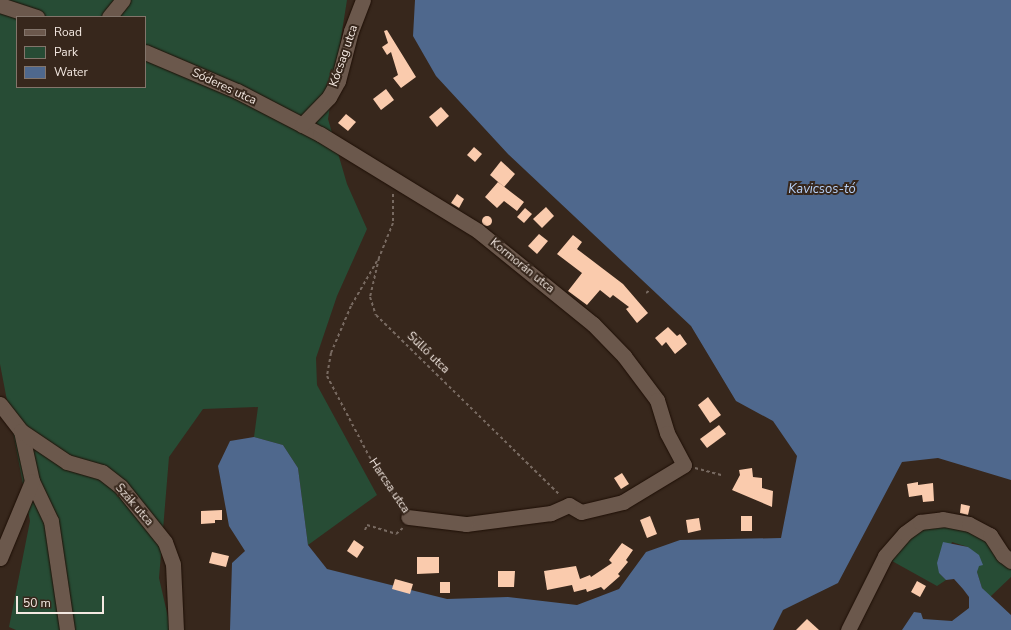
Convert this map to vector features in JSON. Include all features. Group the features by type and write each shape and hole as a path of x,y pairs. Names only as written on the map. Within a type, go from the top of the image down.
{"street":[{"path":"110,16 122,0"},
{"name":"Kócsag utca","path":"302,125 328,97 338,82 363,0"},
{"path":"0,5 34,16"},
{"name":"Sóderes utca","path":"146,52 237,91 302,125"},
{"name":"Kormorán utca","path":"302,125 390,176 478,231 593,324 624,356 657,400 667,433 684,465"},
{"name":"Szák utca","path":"0,404 21,431 67,462 102,472 121,488 165,542 173,564 176,630"},
{"name":"Szák utca","path":"21,431 32,481 52,521 67,630"},
{"path":"569,505 581,512 623,502 684,465"},
{"path":"0,558 32,481"},
{"name":"Harcsa utca","path":"408,517 466,524 551,513 569,505"},
{"path":"848,630 885,556 905,533 920,522 942,519 969,524 990,535 1003,555 1011,561"}],"path":[{"name":"Süllő utca","path":"390,176 393,192 393,223 379,258 370,297 376,315 550,484 569,505"},
{"name":"Harcsa utca","path":"379,258 351,306 331,353 327,376 369,456 408,517"},
{"path":"646,293 650,290"},
{"path":"684,465 721,475"},
{"path":"365,530 367,525 396,534 406,525 408,517"}],"green space":[{"path":"0,0 347,0 328,119 347,184 367,229 337,296 316,358 317,385 377,495 308,545 298,468 283,445 254,437 258,407 203,409 169,457 159,578 171,630 16,630 9,627 30,521 0,364"},
{"path":"922,526 967,527 986,539 1000,560 1011,569 1011,577 990,597 982,588 977,572 979,561 968,547 952,542 939,573 946,580 937,586 892,561 908,537"}],"water":[{"name":"Kavicsos-tó","path":"415,0 1011,0 1011,480 938,458 902,462 838,583 783,610 773,630 230,630 232,563 245,551 229,526 218,466 230,441 254,437 283,445 298,468 308,545 327,569 447,599 508,597 577,605 619,589 646,552 680,540 781,538 797,456 773,421 736,401 691,326 508,154 436,76 413,36"},
{"path":"943,542 968,547 979,555 983,565 979,566 977,572 982,588 1011,615 1011,630 902,630 914,612 921,613 923,619 952,621 969,608 969,597 963,589 954,579 946,580 939,573 937,563"}],"building":[{"path":"387,30 416,77 401,88 393,78 398,75 391,52 387,55 382,47 388,43 384,31"},
{"path":"386,89 394,100 381,110 373,99"},
{"path":"441,107 449,116 437,127 429,117"},
{"path":"346,114 356,122 348,131 338,123"},
{"path":"474,147 482,154 475,162 467,155"},
{"path":"501,161 515,174 504,187 490,175"},
{"path":"498,182 524,202 517,211 504,201 497,208 485,197"},
{"path":"457,194 464,199 459,208 451,203"},
{"path":"546,207 554,216 542,228 533,219"},
{"path":"525,208 532,214 524,223 517,217"},
{"path":"485,216 489,216 491,217 491,225 485,226 482,223 482,219"},
{"path":"539,234 548,241 537,254 528,246"},
{"path":"573,235 582,242 577,249 623,284 648,313 637,323 626,309 629,307 613,295 610,298 600,290 587,305 568,291 582,273 557,254"},
{"path":"668,327 677,336 680,334 687,344 675,354 666,342 662,346 655,338"},
{"path":"708,397 721,415 710,423 698,405"},
{"path":"719,425 726,434 707,448 700,439"},
{"path":"752,468 753,477 762,478 762,488 773,491 772,507 732,490 740,475 739,470"},
{"path":"622,473 629,484 621,489 614,478"},
{"path":"918,482 918,485 933,483 934,501 923,502 922,495 909,497 907,484"},
{"path":"961,504 970,506 968,515 960,513"},
{"path":"222,510 222,520 215,520 215,523 201,524 201,511"},
{"path":"650,516 657,534 647,538 640,520"},
{"path":"741,516 752,516 752,531 741,531"},
{"path":"699,518 701,530 688,533 686,520"},
{"path":"354,540 364,547 357,558 347,551"},
{"path":"622,543 633,550 626,560 628,562 618,574 620,576 604,590 601,587 587,592 586,589 574,592 572,585 547,590 544,571 576,566 580,579 590,575 591,577 612,563 609,560"},
{"path":"212,552 229,556 226,567 209,563"},
{"path":"417,557 439,557 439,573 417,574"},
{"path":"498,571 515,571 514,587 498,587"},
{"path":"395,579 413,584 410,594 392,589"},
{"path":"917,581 926,586 920,597 911,592"},
{"path":"440,582 450,582 450,593 440,593"},
{"path":"807,619 819,630 796,630"}]}
